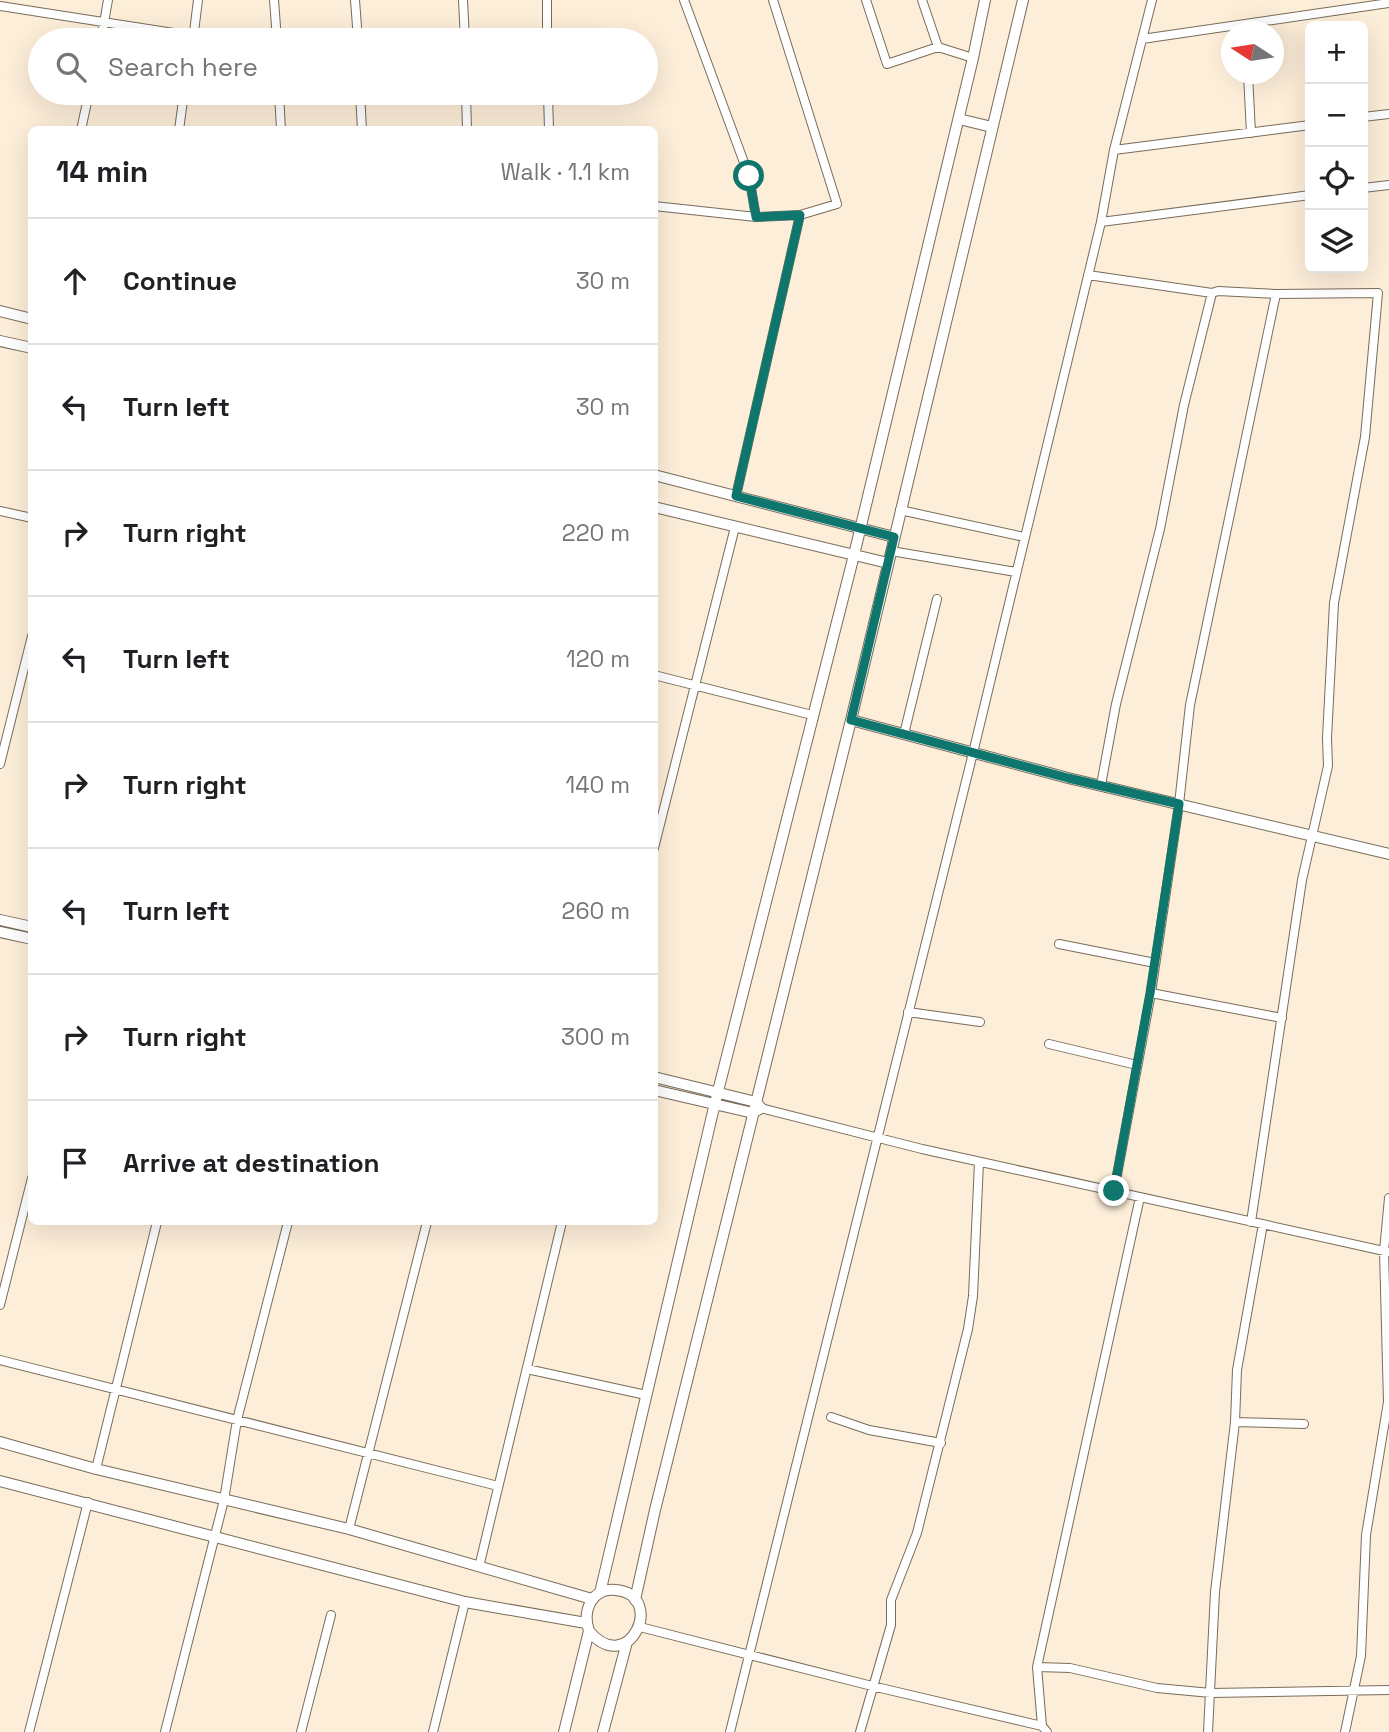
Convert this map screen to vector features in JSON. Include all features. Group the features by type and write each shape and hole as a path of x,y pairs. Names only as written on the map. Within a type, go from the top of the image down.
{"main road":[{"path":"564,1732 587,1627 587,1606 596,1596 646,1395 717,1098 854,555 985,0"},
{"path":"603,1732 627,1642 640,1627 641,1618 635,1600 655,1510 757,1108 1023,0"},
{"path":"959,119 992,127"},
{"path":"0,311 28,318"},
{"path":"0,341 28,347"},
{"path":"658,476 894,537"},
{"path":"658,508 854,555 889,557"},
{"path":"851,720 1101,786 1389,854"},
{"path":"0,920 28,926"},
{"path":"0,932 28,938"},
{"path":"658,1078 757,1108"},
{"path":"658,1091 717,1098"},
{"path":"0,1441 96,1469 349,1529 479,1567 596,1596 619,1590 635,1600"},
{"path":"0,1481 465,1602 587,1627 596,1639 606,1645 627,1642"}],"street":[{"path":"104,28 108,0"},
{"path":"194,28 198,0"},
{"path":"274,0 276,28"},
{"path":"355,0 357,28"},
{"path":"463,0 464,28"},
{"path":"547,0 547,28"},
{"path":"684,0 749,176 756,217"},
{"path":"658,205 756,217 800,215 836,204 773,0"},
{"path":"866,0 887,64 938,47 973,58"},
{"path":"922,0 938,47"},
{"path":"730,1732 973,753 1101,222 1114,150 1152,0"},
{"path":"1284,21 1389,3"},
{"path":"0,6 18,4 138,28"},
{"path":"1142,39 1221,31"},
{"path":"1249,84 1251,133"},
{"path":"82,126 86,105"},
{"path":"179,126 182,105"},
{"path":"280,105 281,126"},
{"path":"361,105 362,126"},
{"path":"466,105 467,126"},
{"path":"548,105 548,126"},
{"path":"1368,116 1389,114"},
{"path":"1114,150 1305,126"},
{"path":"1368,187 1389,185"},
{"path":"1101,222 1305,196"},
{"path":"736,496 800,215"},
{"path":"1088,275 1212,293 1378,293 1365,437 1334,603 1328,766 1302,880 1251,1222"},
{"path":"1101,786 1116,704 1160,529 1184,405 1212,293"},
{"path":"1114,1191 1155,963 1179,804 1190,705 1276,294"},
{"path":"1377,297 1389,298"},
{"path":"900,510 1024,537"},
{"path":"0,511 28,517"},
{"path":"658,832 735,527"},
{"path":"889,557 1016,572"},
{"path":"904,734 937,599"},
{"path":"0,764 28,652"},
{"path":"658,676 812,715"},
{"path":"1059,944 1155,963"},
{"path":"1150,993 1282,1018"},
{"path":"908,1012 980,1022"},
{"path":"1049,1044 1137,1065"},
{"path":"757,1108 979,1161 1386,1251"},
{"path":"860,1732 891,1625 891,1600 917,1533 968,1329 973,1296 979,1161"},
{"path":"0,1305 28,1194"},
{"path":"640,1627 1044,1729 1037,1667 1140,1197"},
{"path":"1345,1732 1361,1656 1366,1535 1388,1402 1386,1251 1389,1198"},
{"path":"1208,1732 1215,1592 1235,1422 1237,1370 1263,1224"},
{"path":"96,1469 156,1225"},
{"path":"165,1732 224,1500 237,1420 287,1225"},
{"path":"349,1529 426,1225"},
{"path":"479,1567 561,1225"},
{"path":"0,1360 498,1486"},
{"path":"527,1369 646,1395"},
{"path":"831,1417 869,1430 941,1443"},
{"path":"1235,1422 1304,1424"},
{"path":"29,1732 88,1503"},
{"path":"433,1732 465,1602"},
{"path":"301,1732 331,1615"},
{"path":"1037,1667 1070,1668 1157,1688 1212,1693 1389,1690"}],"route":[{"path":"749,176 756,217 800,215 736,496 894,537 851,720 1068,778 1179,804 1150,993 1114,1191"}]}
